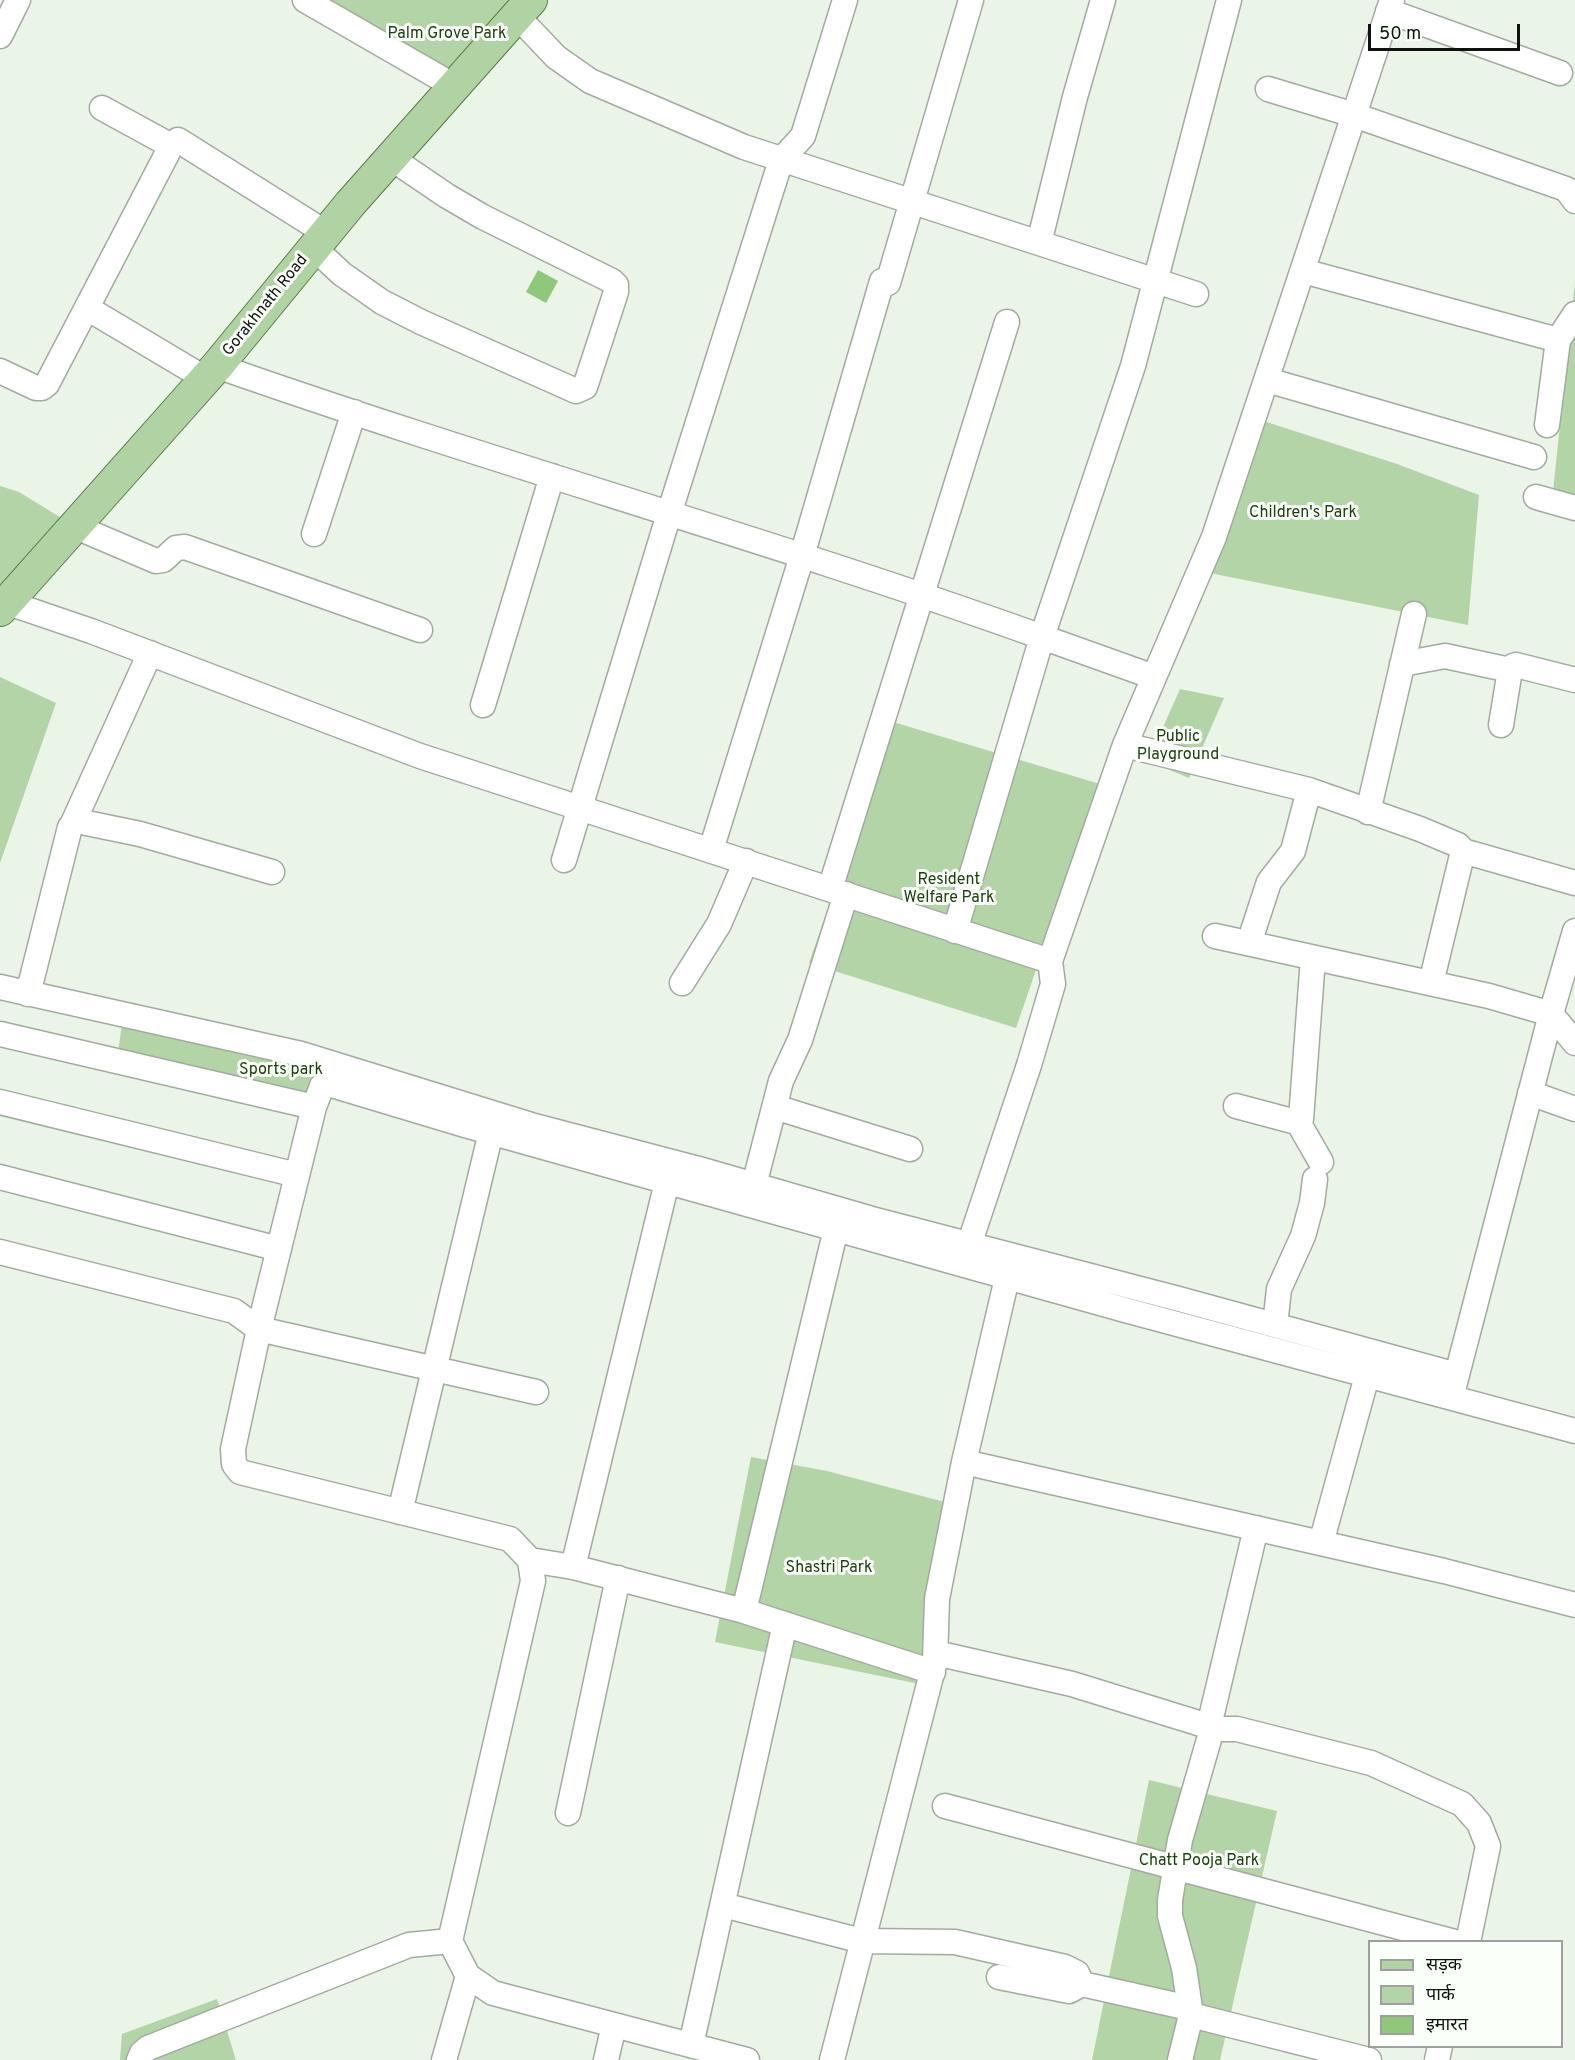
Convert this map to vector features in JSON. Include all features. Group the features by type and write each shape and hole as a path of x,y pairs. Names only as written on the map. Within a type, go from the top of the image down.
{"main road":[{"name":"Gorakhnath Road","path":"2,604 211,372 320,240 524,8"}],"street":[{"path":"0,36 18,0"},
{"path":"305,0 454,86"},
{"path":"564,860 578,807 669,514 782,159 802,136 845,0"},
{"path":"711,850 885,282 912,202 971,0"},
{"path":"1039,243 1074,97 1103,0"},
{"path":"955,930 1042,637 1133,366 1229,0"},
{"path":"969,1245 1029,1065 1053,984 1050,961 1125,745 1214,537 1390,6 1560,73"},
{"path":"524,8 556,57 590,81 744,147 1196,294"},
{"path":"1268,89 1354,115 1566,189 1575,201"},
{"path":"0,371 36,388 47,384 168,153 166,143 102,108"},
{"path":"178,140 320,240 342,274 382,302 576,392 585,387 616,292 616,285 612,280 483,217 391,158"},
{"path":"1303,271 1558,340"},
{"path":"87,308 211,372 354,412 921,593 1154,677"},
{"path":"1547,425 1558,340 1575,314"},
{"path":"754,1185 782,1081 800,1040 838,892 921,593 1007,322"},
{"path":"1267,380 1534,457"},
{"path":"314,534 354,412"},
{"path":"483,705 552,476"},
{"path":"1536,497 1575,508"},
{"path":"74,526 156,561 163,560 176,548 185,547 420,630"},
{"path":"2,604 150,653 420,756 1050,961"},
{"path":"1368,812 1414,614"},
{"path":"28,994 70,827 150,653"},
{"path":"1402,664 1445,656 1510,670"},
{"path":"1502,725 1510,670 1516,665 1575,680"},
{"path":"1125,745 1309,790 1420,829 1458,845 1463,851 1575,884"},
{"path":"1249,943 1269,882 1293,851 1309,790"},
{"path":"73,823 77,821 140,834 272,872"},
{"path":"1431,983 1463,851"},
{"path":"682,983 719,924 746,861"},
{"path":"1451,1398 1551,1014 1575,931"},
{"path":"1215,936 1489,996 1551,1014 1575,1043"},
{"path":"1298,1122 1302,1115 1313,958"},
{"path":"0,987 301,1054 531,1125 969,1245 1010,1266 1367,1376 1575,1431"},
{"path":"0,1034 314,1107"},
{"path":"1543,1046 1575,1052"},
{"path":"747,2060 493,1994 468,1976 450,1941 533,1581 530,1560 510,1539 240,1472 234,1464 233,1449 259,1329 314,1107 322,1086 332,1085 836,1229 1275,1325 1457,1375"},
{"path":"1530,1094 1575,1109"},
{"path":"0,1102 297,1175"},
{"path":"1236,1106 1298,1122"},
{"path":"774,1107 910,1149"},
{"path":"1275,1325 1279,1288 1303,1236 1318,1171 1298,1122"},
{"path":"400,1512 491,1132"},
{"path":"0,1177 279,1249"},
{"path":"573,1567 667,1182"},
{"path":"744,1611 836,1229"},
{"path":"0,1252 234,1311 259,1329 536,1392"},
{"path":"832,2060 934,1662 937,1599 964,1462 1010,1266"},
{"path":"1321,1543 1367,1376"},
{"path":"964,1462 1444,1571 1575,1605"},
{"path":"1180,2060 1190,2012 1184,1968 1170,1916 1170,1900 1180,1840 1210,1727 1256,1528"},
{"path":"530,1560 618,1578 934,1662 1072,1684 1210,1727 1237,1729 1371,1763 1462,1804 1479,1823 1488,1846 1468,1940"},
{"path":"567,1813 618,1578"},
{"path":"692,2045 785,1624"},
{"path":"945,1806 1451,1940"},
{"path":"723,1905 862,1941 955,1941 1065,1967 1077,1973 1082,1984"},
{"path":"140,2060 142,2053 148,2048 409,1945 450,1941"},
{"path":"444,2060 468,1976"},
{"path":"999,1977 1069,1991 1082,1984 1369,2060"},
{"path":"606,2060 614,2025"}],"green space":[{"name":"Palm Grove Park","path":"320,0 528,0 454,82"},
{"path":"1575,282 1575,506 1552,501"},
{"name":"Children's Park","path":"1254,418 1397,464 1479,495 1468,625 1200,571"},
{"path":"0,486 19,492 68,522 0,593"},
{"path":"0,677 56,703 0,863"},
{"name":"Public Playground","path":"1180,689 1224,698 1189,778 1148,761"},
{"name":"Resident Welfare Park","path":"893,722 1100,784 1016,1028 809,963"},
{"name":"Sports park","path":"123,1017 316,1060 306,1096 118,1052"},
{"name":"Shastri Park","path":"751,1457 827,1471 956,1505 929,1686 715,1642"},
{"name":"Chatt Pooja Park","path":"1149,1780 1277,1811 1220,2060 1092,2060"},
{"path":"217,1999 236,2060 120,2060 122,2034"}],"building":[{"path":"538,270 558,281 546,303 526,292"}]}
